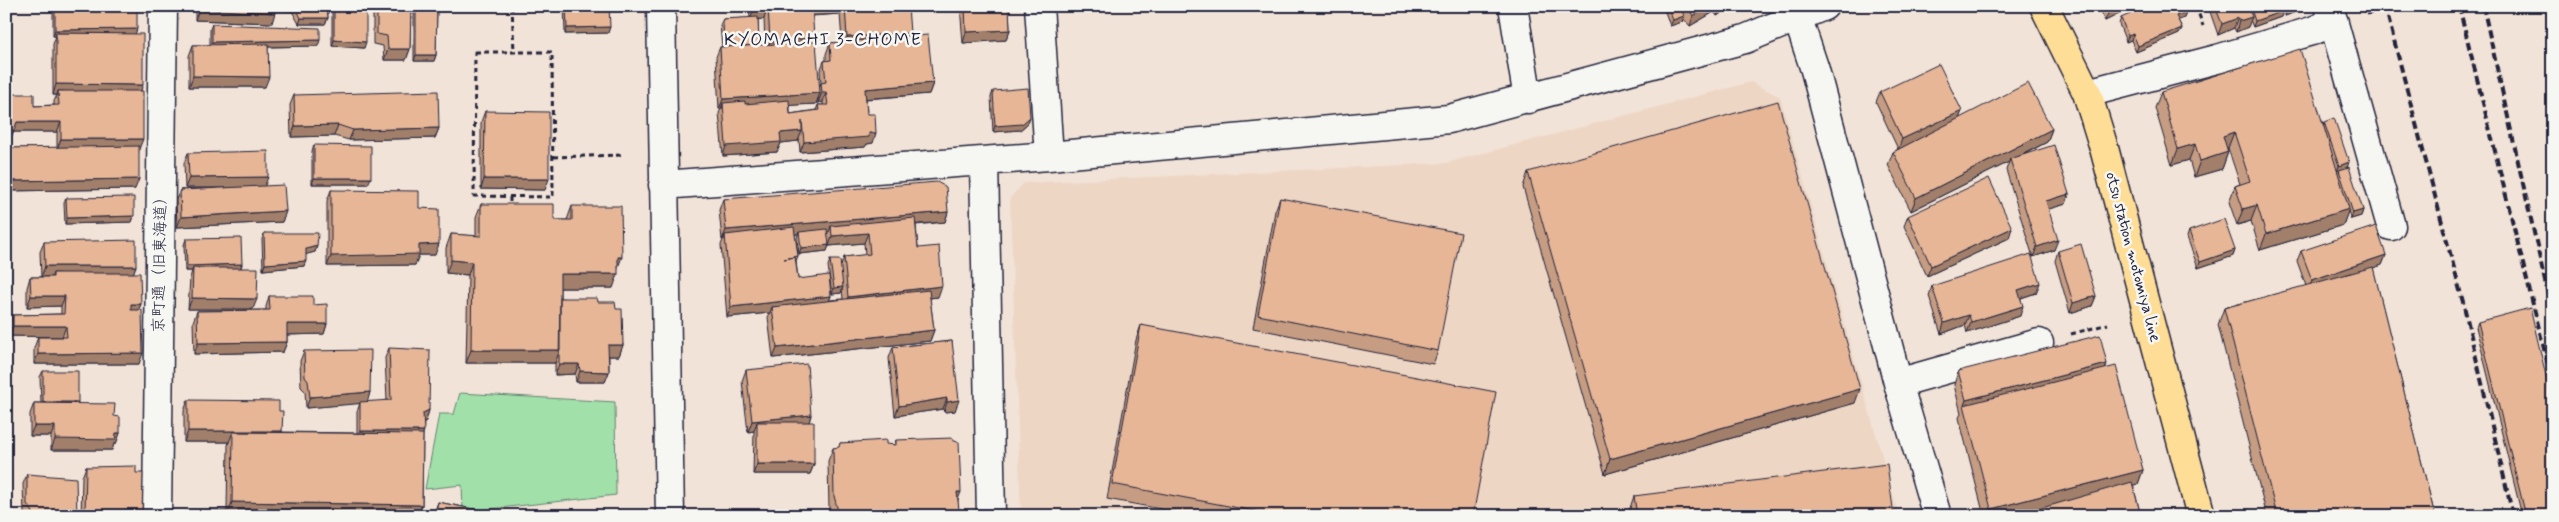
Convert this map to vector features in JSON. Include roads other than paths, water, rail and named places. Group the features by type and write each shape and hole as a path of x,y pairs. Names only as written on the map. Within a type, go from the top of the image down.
{"main road":[{"name":"otsu station motomiya line","path":"2044,6 2088,93 2201,516"}],"street":[{"name":"京町通（旧東海道）","path":"157,516 163,6"},
{"path":"661,6 670,516"},
{"path":"1039,6 1049,156"},
{"path":"1513,6 1528,99"},
{"path":"663,185 1049,156 1449,119 1745,39 1798,19 1824,6"},
{"path":"2088,93 2302,34 2331,14 2391,226"},
{"path":"1798,19 1815,70 1898,383 1937,516"},
{"path":"984,161 991,516"},
{"path":"1898,383 2040,343"}],"railway":[{"path":"2385,6 2464,306 2513,516"},
{"path":"2459,6 2553,385"},
{"path":"2483,6 2553,317"},
{"path":"2549,6 2553,21"}],"district":[{"name":"KYOMACHI 3-CHOME","path":"823,40"}]}
